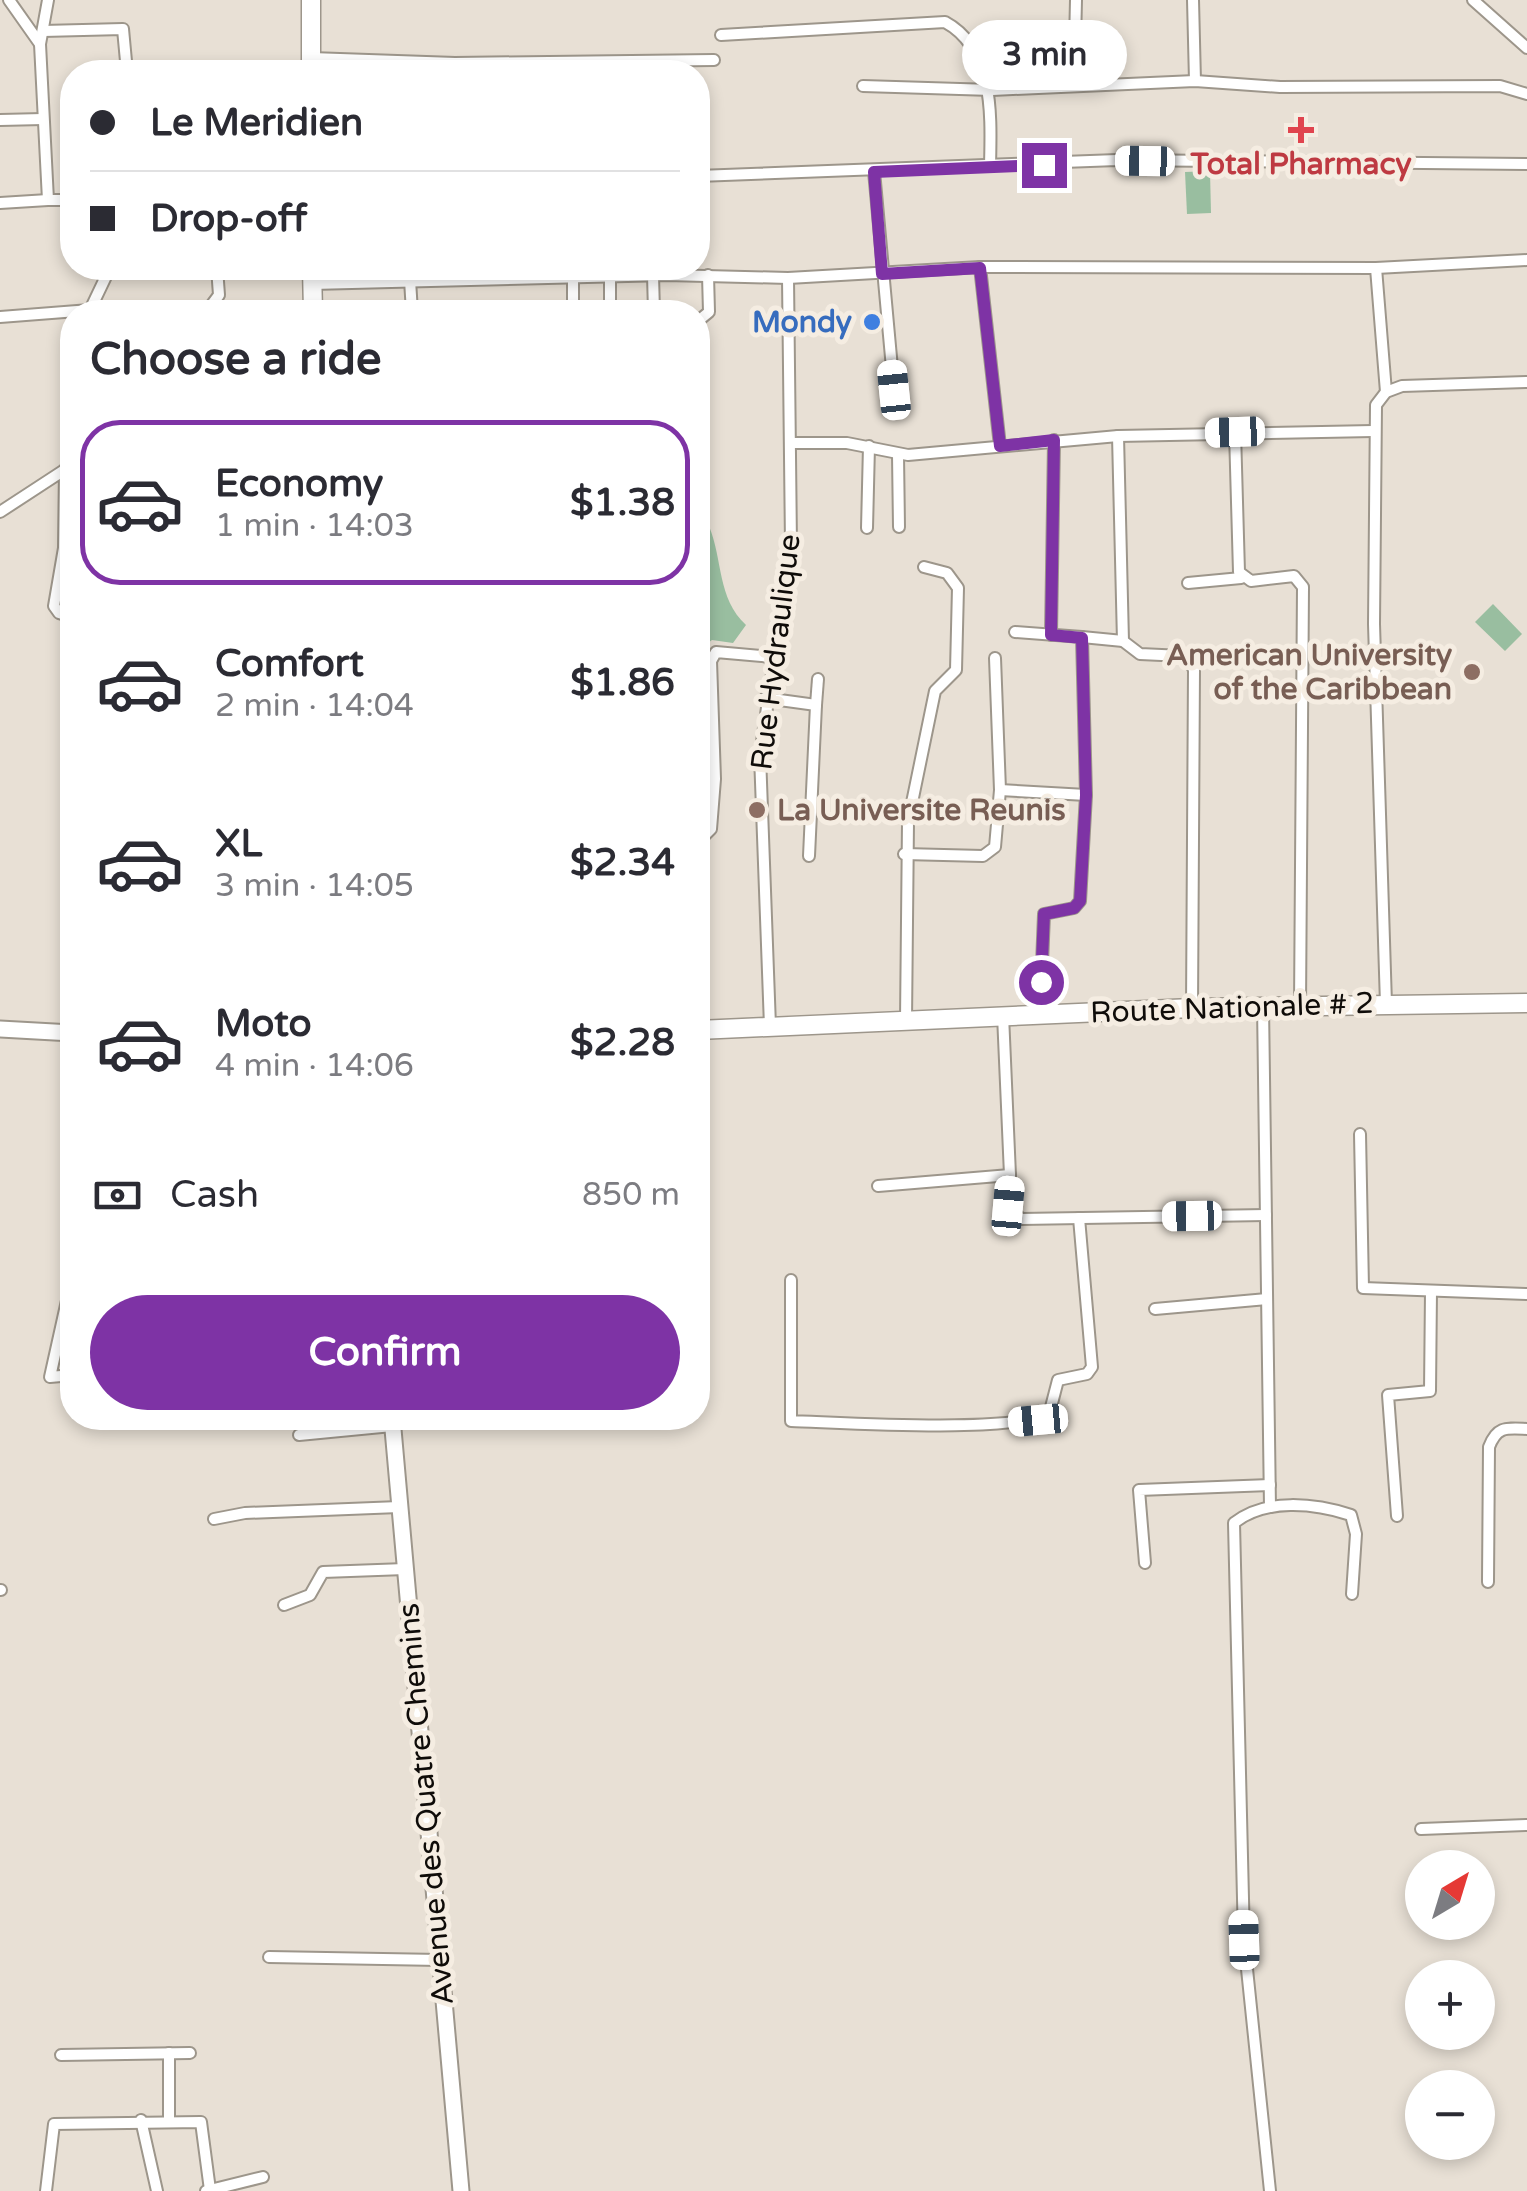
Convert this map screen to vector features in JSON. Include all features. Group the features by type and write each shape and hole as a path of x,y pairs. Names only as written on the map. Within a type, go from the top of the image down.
{"main road":[{"path":"311,0 311,60"},
{"name":"Route Nationale # 2","path":"710,1029 1192,1008 1527,1004"},
{"path":"0,1029 60,1032"},
{"name":"Avenue des Quatre Chemins","path":"393,1430 462,2191"}],"street":[{"path":"9,0 40,44"},
{"path":"48,0 40,44 48,200"},
{"path":"1074,85 1076,0"},
{"path":"1193,0 1196,81"},
{"path":"1473,0 1527,48"},
{"path":"721,35 945,22 962,35 992,90 990,166"},
{"path":"43,30 123,29 126,60"},
{"path":"710,60 714,60"},
{"path":"864,86 992,90 1196,81 1280,87 1500,86 1527,94"},
{"path":"0,120 43,119"},
{"path":"710,176 1117,160 1527,164"},
{"path":"874,172 894,390"},
{"path":"0,203 60,200"},
{"path":"710,275 788,278 980,268 1376,268 1527,260"},
{"path":"980,268 1000,446"},
{"path":"1376,268 1386,392"},
{"name":"Rue Hydraulique","path":"770,1026 760,755 765,698 787,590 792,443 788,278"},
{"path":"410,280 411,300"},
{"path":"0,316 60,312"},
{"path":"1386,1004 1373,431 1376,405 1386,392 1402,386 1527,382"},
{"path":"792,443 869,446 898,455 1118,436 1373,431"},
{"path":"1235,432 1241,578"},
{"path":"1118,436 1122,640"},
{"path":"1051,635 1054,440"},
{"path":"867,528 869,446"},
{"path":"898,455 899,527"},
{"path":"0,512 60,473"},
{"path":"906,1021 904,854 935,691 956,670 958,588 947,574 924,567"},
{"path":"60,571 54,606 60,613"},
{"path":"1188,583 1289,576 1303,587 1300,1006"},
{"path":"1014,632 1122,640 1140,654 1183,656 1194,669 1192,1008"},
{"path":"1040,1014 1042,918 1046,911 1074,908 1080,901 1086,795 1082,638"},
{"path":"710,826 713,656 728,650 772,657"},
{"path":"904,854 983,856 993,852 1000,790 995,658"},
{"path":"809,856 818,679"},
{"path":"765,698 816,705"},
{"path":"1000,790 1086,795"},
{"path":"1264,1006 1270,1507"},
{"path":"1003,1016 1008,1206 1016,1218 1266,1216"},
{"path":"1360,1134 1363,1288 1527,1294"},
{"path":"878,1186 1010,1175"},
{"path":"792,1280 791,1421 976,1425 1038,1420 1050,1411 1058,1380 1087,1374 1092,1367 1079,1218"},
{"path":"1396,1516 1388,1396 1430,1392 1431,1290"},
{"path":"1155,1309 1267,1299"},
{"path":"60,1332 50,1376 60,1375"},
{"path":"1488,1582 1489,1447 1494,1433 1503,1428 1527,1429"},
{"path":"299,1435 335,1430"},
{"path":"1145,1564 1139,1490 1270,1486"},
{"path":"214,1519 245,1513 399,1507"},
{"path":"1270,2191 1244,1940 1234,1523 1252,1509 1270,1507 1330,1508 1351,1515 1356,1534 1352,1594"},
{"path":"284,1605 310,1596 323,1572 405,1569"},
{"path":"1421,1830 1527,1825"},
{"path":"270,1957 440,1960"},
{"path":"168,2054 168,2120"},
{"path":"61,2055 190,2054"},
{"path":"141,2120 156,2191"},
{"path":"46,2191 54,2124 202,2122 208,2190 263,2177"}],"green space":[{"path":"1210,171 1211,213 1187,214 1185,172"},
{"path":"710,529 725,591 746,625 733,643 712,640"},
{"path":"1493,604 1522,634 1505,651 1475,622"}],"place":[{"name":"Total Pharmacy","path":"1301,130"},
{"name":"Mondy","path":"872,322"},
{"name":"American University of the Caribbean","path":"1472,672"},
{"name":"La Universite Reunis","path":"757,810"}],"route":[{"path":"1041,982 1042,918 1050,909 1074,908 1080,901 1086,795 1082,638 1051,635 1054,440 1000,446 980,268 882,274 874,172 1044,165"}]}
